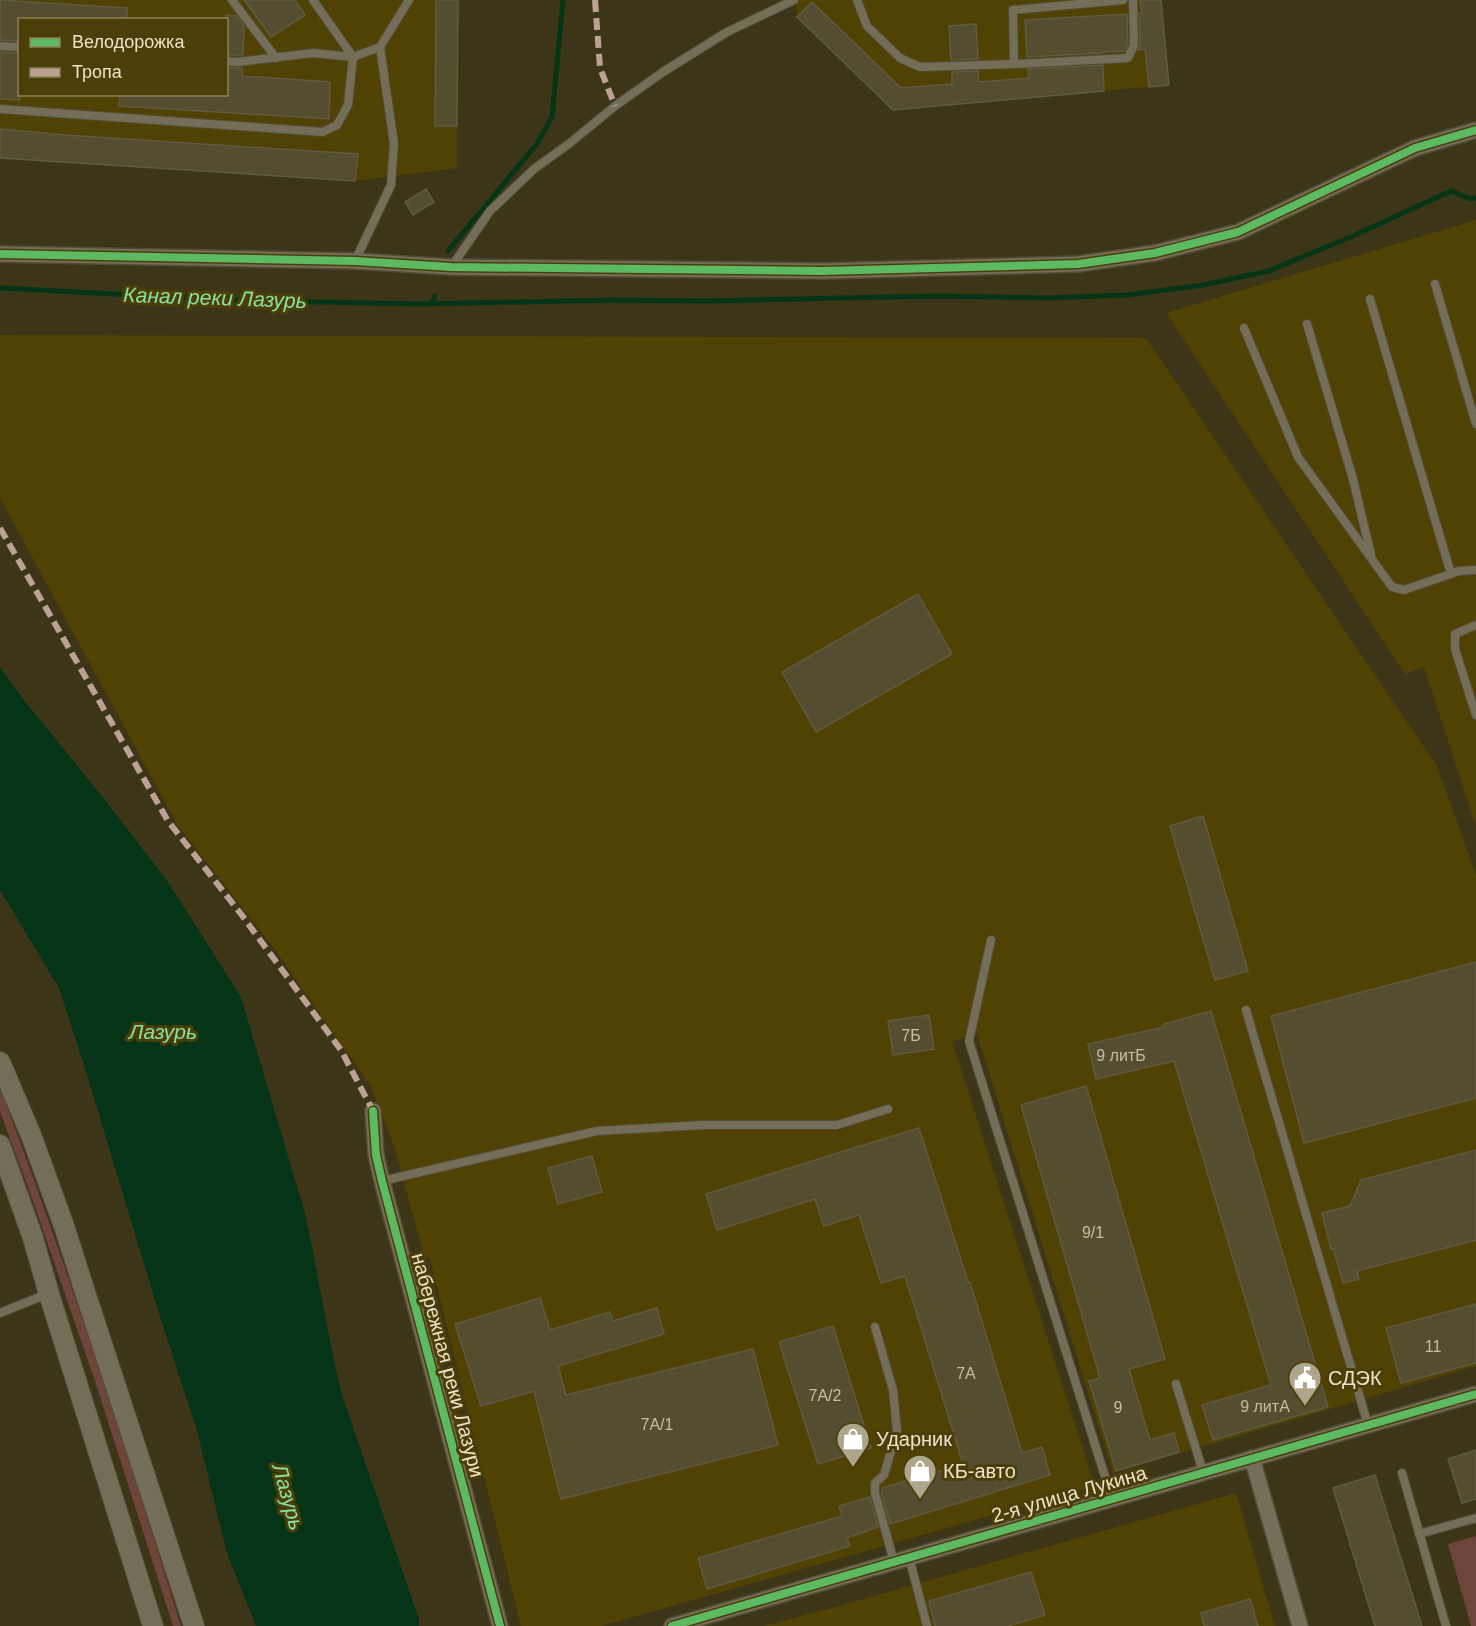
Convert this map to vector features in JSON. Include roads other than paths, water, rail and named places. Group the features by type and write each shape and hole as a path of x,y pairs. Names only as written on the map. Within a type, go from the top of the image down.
{"main road":[{"path":"0,1062 31,1135 64,1226 194,1626"},
{"path":"0,1145 33,1238 153,1626"}],"street":[{"path":"0,254 355,261 451,267 823,271 1078,264 1155,253 1238,231 1415,148 1476,130"},
{"name":"набережная реки Лазури","path":"373,1111 376,1155 382,1181 500,1626"},
{"name":"2-я улица Лукина","path":"672,1626 1476,1394"},
{"path":"1252,1458 1300,1626"}],"lane":[{"path":"232,0 276,57"},
{"path":"0,109 323,132 337,124 348,105 353,57 312,0"},
{"path":"228,61 313,53 353,57 380,47 409,0"},
{"path":"451,267 490,211 534,169 663,72 727,32 794,0"},
{"path":"857,0 867,26 900,58 921,68 1128,58 1134,45 1133,0"},
{"path":"1014,64 1012,10 1123,0"},
{"path":"0,46 18,47"},
{"path":"355,261 391,185 394,144 380,47"},
{"path":"1435,284 1476,424"},
{"path":"1370,299 1451,574"},
{"path":"1307,324 1353,479 1372,559"},
{"path":"1244,328 1298,457 1392,587 1404,590 1459,571 1476,570"},
{"path":"1476,625 1455,634 1455,649 1476,715"},
{"path":"991,940 969,1041 1112,1499"},
{"path":"1246,1010 1368,1425"},
{"path":"382,1181 597,1131 703,1125 837,1125 888,1109"},
{"path":"0,1313 49,1294"},
{"path":"875,1327 893,1390 897,1431 884,1475 875,1483 875,1493 927,1626"},
{"path":"1176,1384 1203,1473"},
{"path":"1402,1473 1446,1626"},
{"path":"1419,1534 1476,1518"}],"water":[{"name":"Лазурь","path":"0,667 168,882 241,997 306,1217 343,1398 419,1619 419,1626 256,1626 227,1553 196,1427 59,988 0,890"}],"waterway":[{"name":"Канал реки Лазурь","path":"448,251 536,145 552,117 563,0"},
{"path":"0,288 231,300 417,304 936,296 1048,298 1127,295 1203,285 1269,271 1451,191 1471,199 1476,198"},
{"path":"431,304 435,296"}],"place":[{"name":"СДЭК","path":"1305,1407"},
{"name":"Ударник","path":"853,1468"},
{"name":"КБ-авто","path":"920,1500"}]}
